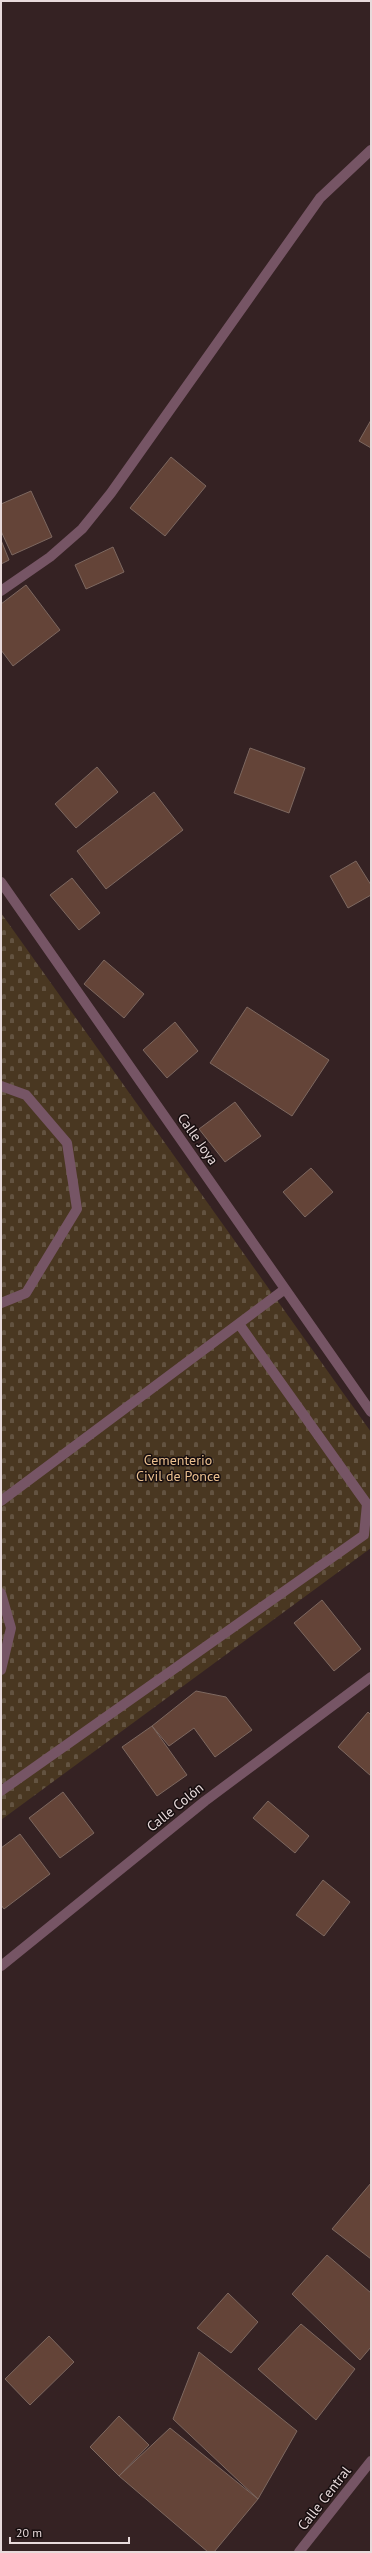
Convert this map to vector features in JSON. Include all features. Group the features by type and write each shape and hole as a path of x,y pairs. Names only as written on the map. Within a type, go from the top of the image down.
{"street":[{"path":"1,591 50,557 82,529 116,486 320,198 371,150"},
{"name":"Calle Joya","path":"1,882 371,1412"},
{"path":"1,1086 26,1095 67,1143 77,1209 26,1293 1,1303"},
{"path":"1,1501 285,1289"},
{"path":"1,1791 364,1535 367,1504 239,1324"},
{"path":"1,1594 11,1628 1,1670"},
{"name":"Calle Colón","path":"1,1966 205,1801 371,1677"},
{"name":"Calle Central","path":"299,2552 371,2461"}],"green space":[{"name":"Cementerio Civil de Ponce","path":"1,913 371,1432 371,1548 1,1820"}],"building":[{"path":"371,420 371,448 359,441"},
{"path":"171,457 206,486 165,536 130,508"},
{"path":"31,491 52,537 12,555 1,531 1,504"},
{"path":"1,540 9,560 1,564"},
{"path":"113,547 124,572 86,589 75,565"},
{"path":"26,585 60,630 13,666 1,650 1,604"},
{"path":"250,748 305,768 289,813 234,793"},
{"path":"97,767 118,792 76,828 55,804"},
{"path":"154,792 183,830 106,889 77,851"},
{"path":"356,861 371,885 371,895 348,908 330,876"},
{"path":"72,878 100,913 79,930 50,895"},
{"path":"104,960 144,994 124,1018 84,984"},
{"path":"247,1007 329,1060 292,1116 210,1063"},
{"path":"175,1022 198,1051 167,1078 143,1050"},
{"path":"235,1102 261,1136 225,1162 199,1129"},
{"path":"311,1168 333,1192 305,1217 283,1192"},
{"path":"322,1600 361,1649 334,1671 294,1623"},
{"path":"196,1691 226,1697 252,1730 215,1757 194,1728 169,1746 152,1726"},
{"path":"368,1712 371,1715 371,1776 338,1747"},
{"path":"152,1726 187,1775 157,1796 122,1747"},
{"path":"63,1792 94,1833 60,1858 29,1818"},
{"path":"268,1801 309,1836 295,1853 253,1818"},
{"path":"20,1834 50,1874 4,1909 1,1905 1,1848"},
{"path":"323,1880 350,1902 324,1936 296,1915"},
{"path":"371,2183 371,2259 332,2229"},
{"path":"327,2255 371,2293 371,2347 360,2360 292,2294"},
{"path":"228,2293 258,2322 231,2353 197,2328"},
{"path":"301,2324 355,2369 316,2420 258,2369"},
{"path":"49,2336 74,2362 30,2405 5,2379"},
{"path":"199,2352 297,2431 258,2499 173,2419"},
{"path":"119,2416 149,2445 119,2476 90,2447"},
{"path":"170,2428 258,2499 214,2552 208,2552 119,2476"}]}
